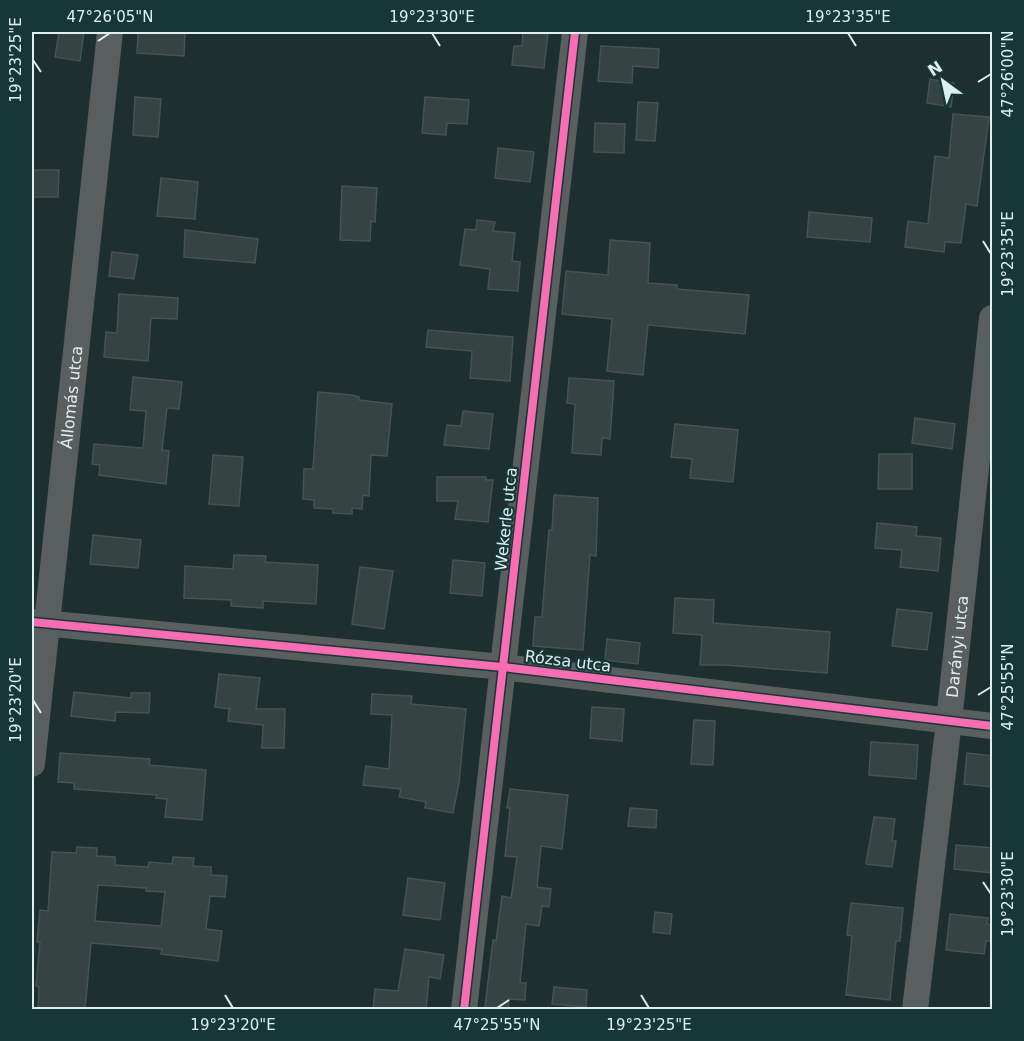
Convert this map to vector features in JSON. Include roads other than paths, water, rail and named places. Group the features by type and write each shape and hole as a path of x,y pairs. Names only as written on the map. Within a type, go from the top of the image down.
{"street":[{"name":"Állomás utca","path":"32,764 39,623 110,32"},
{"name":"Wekerle utca","path":"464,1010 575,32"},
{"name":"Darányi utca","path":"915,1010 993,318"},
{"name":"Rózsa utca","path":"39,623 503,667 993,726"}]}
